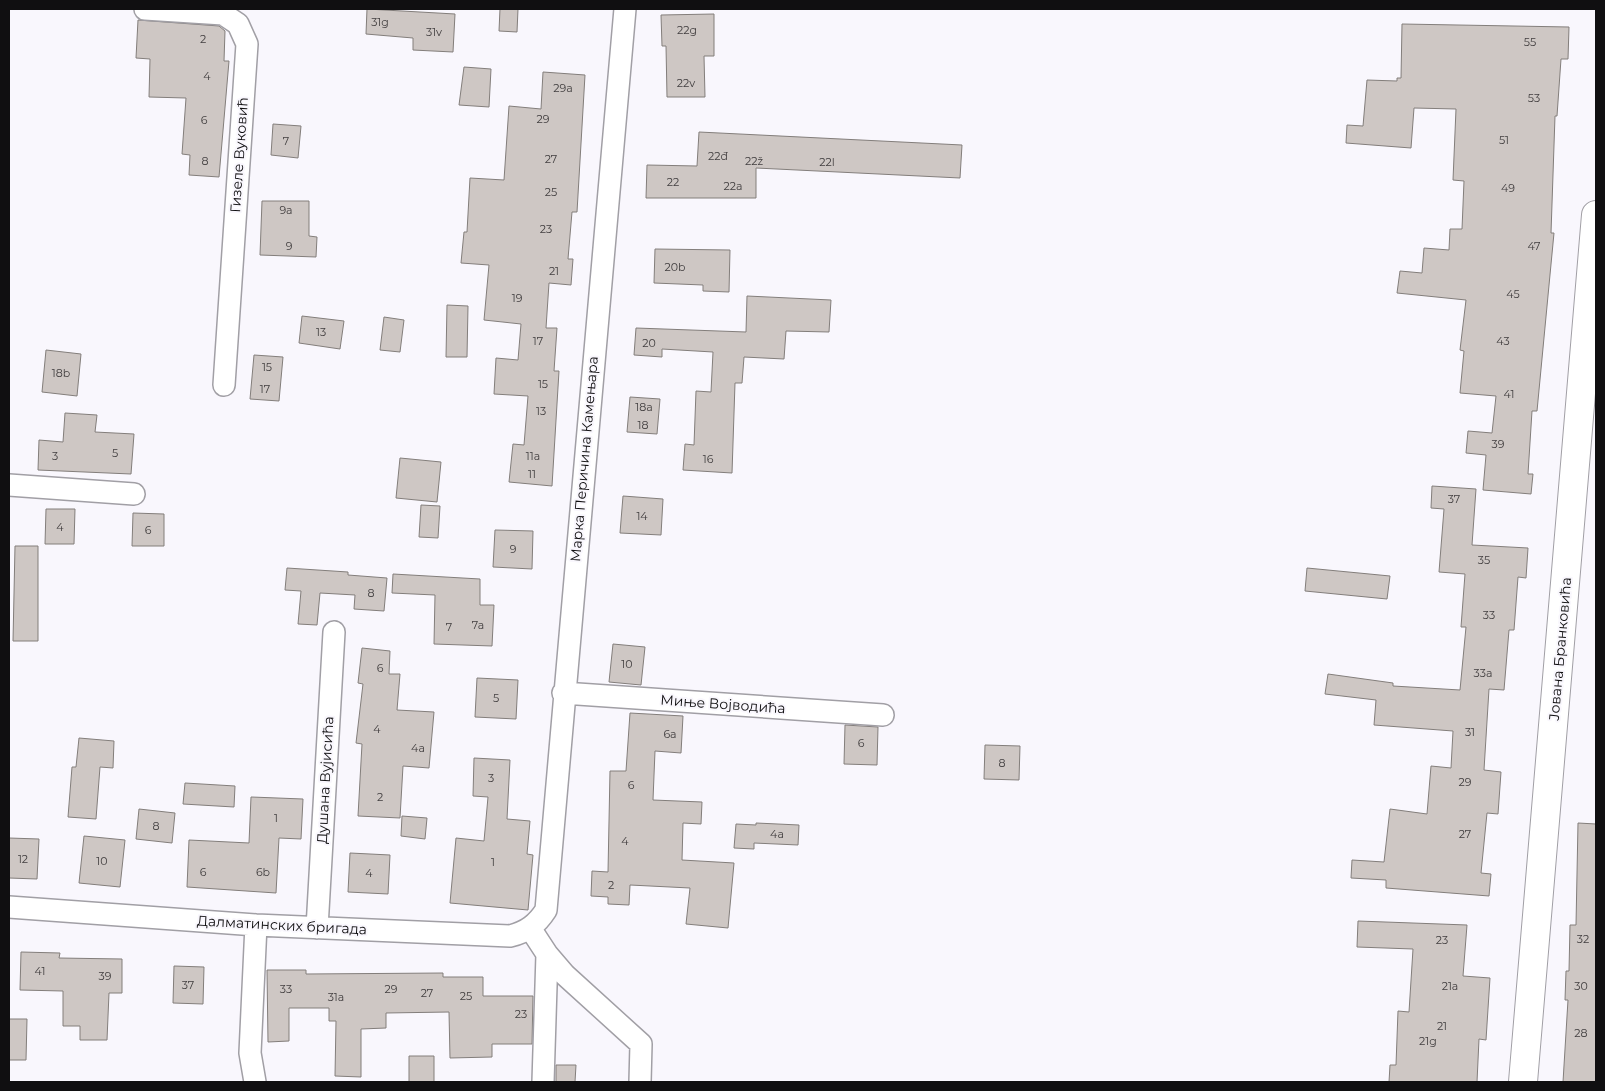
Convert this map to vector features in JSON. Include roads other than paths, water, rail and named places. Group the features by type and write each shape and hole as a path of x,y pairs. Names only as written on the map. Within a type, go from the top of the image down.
{"main road":[{"name":"Јована Бранковића","path":"1523,1082 1596,215"}],"street":[{"name":"Гизеле Вуковић","path":"145,9 223,14 238,24 247,44 224,385"},
{"name":"Марка Перичина Камењара","path":"546,910 563,693 625,9"},
{"path":"9,485 134,494"},
{"name":"Душана Вујисића","path":"316,928 334,632"},
{"name":"Миње Војводића","path":"563,693 883,715"},
{"name":"Далматинских бригада","path":"9,907 256,925 510,936 530,928 546,910"},
{"path":"255,1082 250,1052 256,925"},
{"path":"530,928 547,954 565,976 641,1044 640,1082"},
{"path":"542,1082 547,954"}]}
